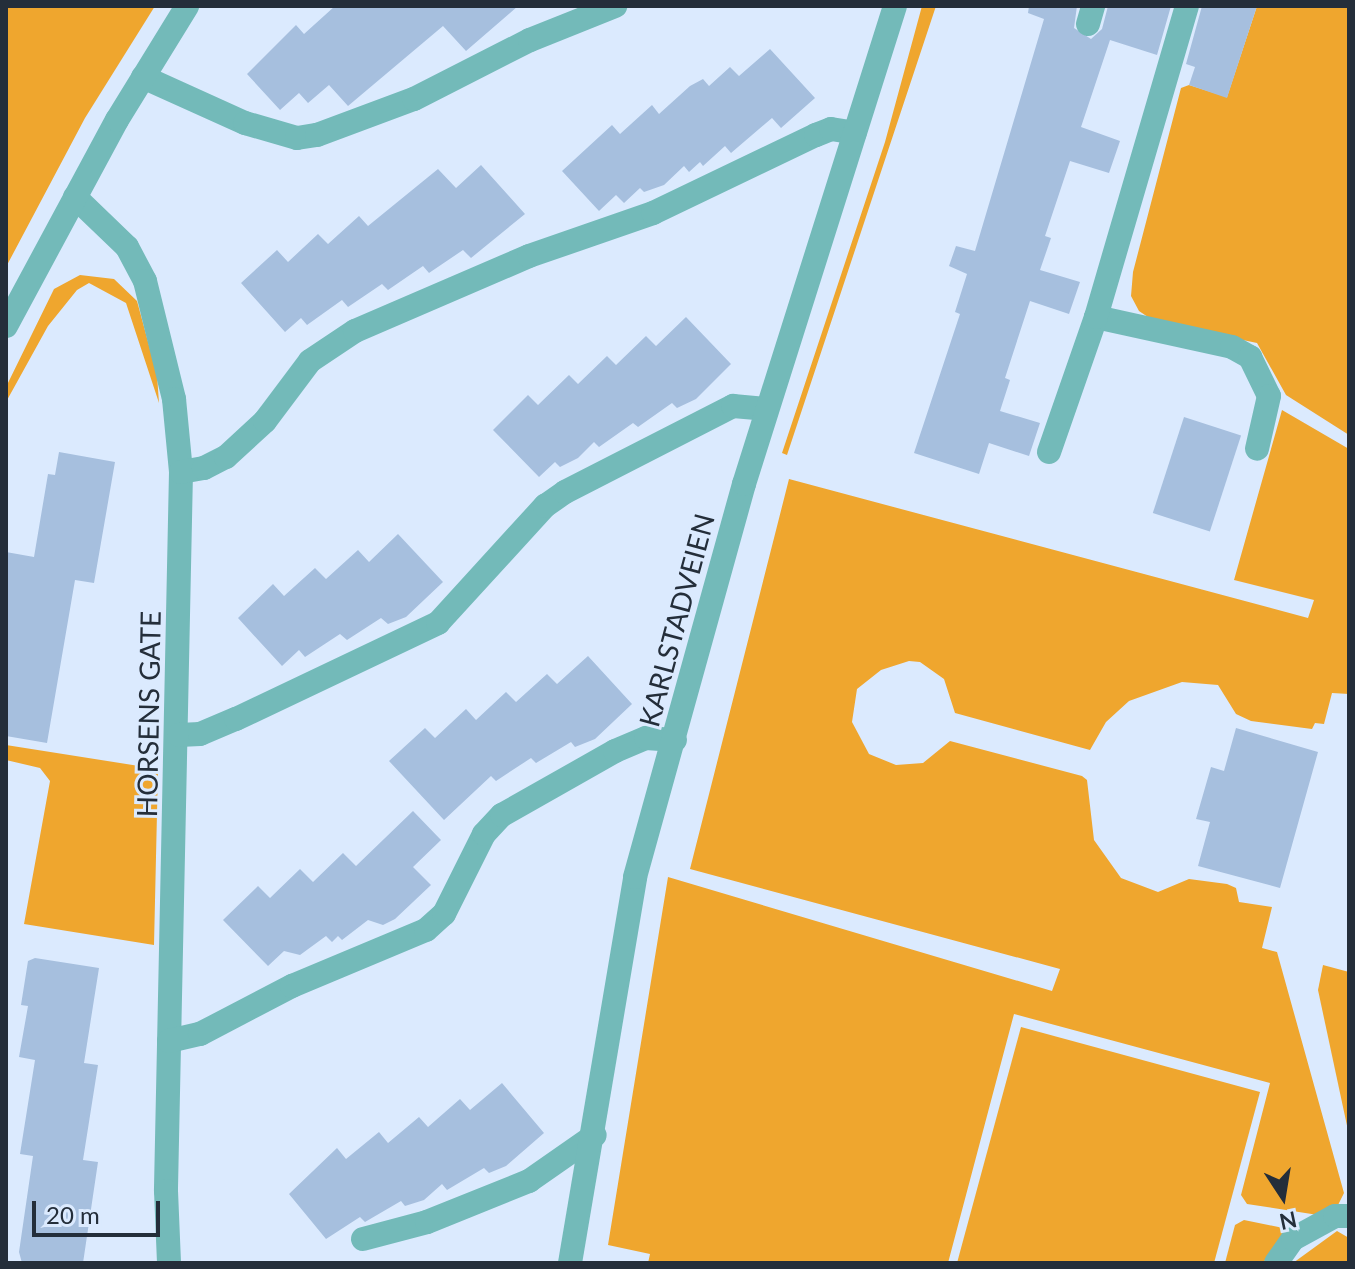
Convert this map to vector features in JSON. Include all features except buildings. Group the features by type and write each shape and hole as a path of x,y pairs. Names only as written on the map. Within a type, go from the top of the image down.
{"street":[{"path":"6,326 75,197 187,6"},
{"path":"143,77 245,123 297,138 317,135 402,104 530,40 615,6"},
{"name":"KARLSTADVEIEN","path":"570,1263 595,1135 635,877 767,409 895,6"},
{"path":"1049,452 1096,317 1187,6"},
{"path":"181,472 204,468 226,457 265,421 310,361 355,331 529,256 653,213 831,129 855,133"},
{"name":"HORSENS GATE","path":"75,197 127,247 145,281 174,399 181,472 179,735 169,1041 169,1263"},
{"path":"1096,317 1232,347 1250,357 1269,396 1257,449"},
{"path":"179,735 200,734 236,719 438,623 545,506 565,492 733,406 767,409"},
{"path":"169,1041 200,1034 292,986 426,930 444,914 484,834 502,815 615,751 646,738 675,740"},
{"path":"363,1239 427,1222 529,1181 595,1135"},
{"path":"1276,1263 1293,1239 1335,1216 1349,1216"}],"shaded area":[{"path":"6,6 155,6 85,118 6,267"},
{"path":"922,6 936,6 787,455 782,453 885,142"},
{"path":"1257,6 1349,6 1349,435 1286,395 1257,343 1154,321 1139,311 1131,296 1133,272 1181,88 1189,85 1227,97"},
{"path":"80,275 114,279 137,301 157,375 159,403 126,303 89,283 77,290 48,326 6,402 6,387 54,289"},
{"path":"1282,410 1349,449 1349,694 1332,693 1324,724 1315,723 1312,729 1251,721 1236,714 1218,685 1182,682 1129,701 1106,722 1090,750 955,713 944,679 920,662 909,661 881,670 857,689 852,722 869,754 896,765 923,763 950,741 1082,776 1087,780 1094,840 1121,878 1158,892 1189,879 1227,884 1236,888 1239,902 1272,907 1262,948 1277,952 1344,1193 1338,1205 1318,1215 1247,1204 1241,1195 1270,1083 1014,1014 948,1263 648,1263 650,1254 608,1245 668,877 1052,991 1060,969 690,869 789,479 1308,618 1314,600 1234,580"},
{"path":"6,745 158,769 154,945 24,924 50,781 40,768 6,760"},
{"path":"1323,965 1349,972 1349,1135 1318,990"},
{"path":"1021,1027 1260,1092 1214,1263 957,1263"},
{"path":"1244,1220 1288,1229 1263,1263 1225,1263 1235,1225"},
{"path":"1337,1231 1349,1238 1349,1263 1293,1263"}]}
